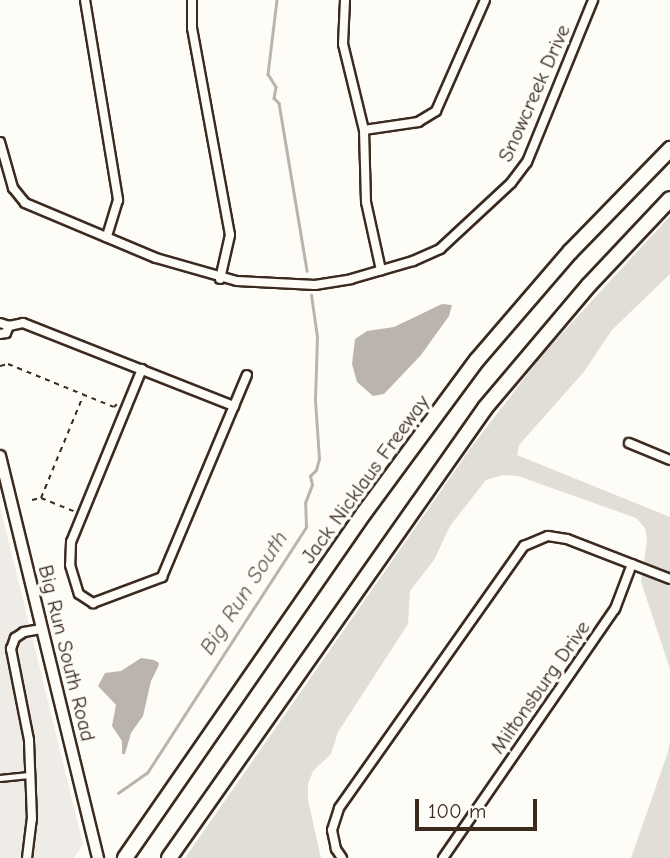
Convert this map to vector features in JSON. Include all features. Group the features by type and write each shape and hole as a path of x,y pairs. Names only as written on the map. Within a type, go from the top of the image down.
{"highway":[{"name":"Jack Nicklaus Freeway","path":"125,858 372,502 469,371 570,251 670,149"},
{"path":"169,858 485,408 589,285 670,200"}],"street":[{"path":"85,0 118,200 107,237"},
{"path":"192,0 192,28 230,234 220,279"},
{"path":"345,0 343,44 364,130 366,202 381,270"},
{"path":"364,130 418,122 436,111 485,0"},
{"name":"Snowcreek Drive","path":"0,142 13,188 25,203 220,279 315,285 381,270 440,249 520,172 593,0"},
{"path":"0,323 9,326 23,323 234,406"},
{"path":"0,334 6,333 9,326"},
{"path":"142,369 71,542 70,565 79,594 97,603 162,577 247,375"},
{"path":"629,443 670,460"},
{"name":"Big Run South Road","path":"0,456 98,858"},
{"path":"342,858 332,830 340,808 524,546 548,536 567,539 670,579"},
{"name":"Miltonsburg Drive","path":"443,858 615,609 632,564"},
{"path":"27,858 32,819 32,775 29,740 11,649 15,638 24,632 41,629"}],"lane":[{"path":"0,778 32,775"}],"path":[{"path":"0,366 8,364 114,407 116,403 126,407"},
{"path":"41,498 84,395"},
{"path":"32,500 41,498 82,515"}],"shaded area":[{"path":"670,216 670,274 612,330 583,373 519,445 517,455 670,517 670,669 641,582 647,541 645,528 636,518 518,476 503,475 486,480 450,526 434,560 410,591 408,624 338,732 331,754 313,771 308,784 308,800 321,858 185,858 470,449 542,355"},
{"path":"442,304 452,305 449,316 421,355 384,394 373,396 357,382 352,364 355,339 367,331 394,327"},
{"path":"0,506 83,844 74,858 0,858"},
{"path":"141,658 159,663 151,681 143,716 131,733 125,754 122,754 122,741 112,726 116,705 98,686 105,673 121,671"},
{"path":"670,742 670,858 631,858 667,755"}],"waterway":[{"name":"Big Run South","path":"277,0 268,74 276,87 274,98 279,103 307,271"},
{"name":"Big Run South","path":"118,793 147,773 306,527 305,503 312,485 310,476 316,470 319,459 315,400 317,337 311,295"}]}
